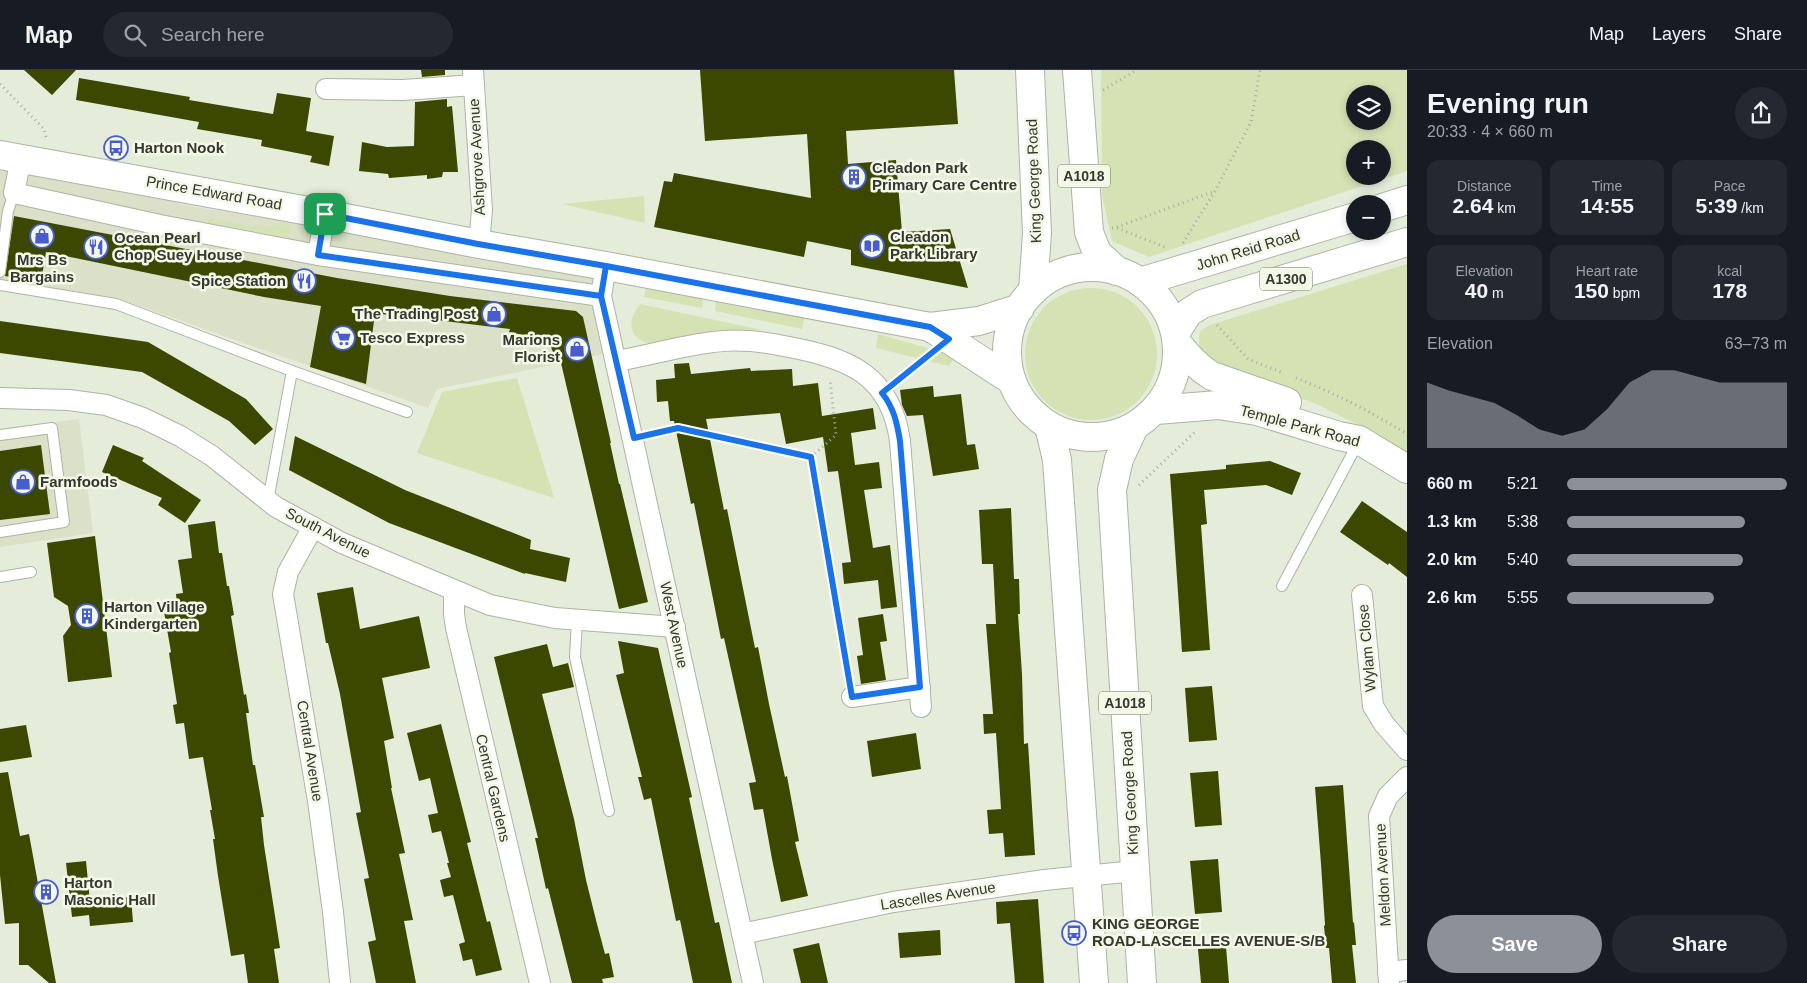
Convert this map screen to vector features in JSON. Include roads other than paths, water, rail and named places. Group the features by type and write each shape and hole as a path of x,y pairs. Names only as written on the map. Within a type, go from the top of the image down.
{"main road":[{"name":"King George Road","path":"1026,299 1036,233 1030,70"},
{"name":"A1018","path":"1077,70 1089,232 1098,252 1129,276"},
{"name":"Prince Edward Road","path":"11,156 478,244 606,266 939,333 1011,380"},
{"path":"1391,205 1407,200"},
{"name":"John Reid Road","path":"1129,276 1346,218"},
{"name":"A1300","path":"1177,337 1188,313 1202,304 1407,242"},
{"path":"1177,337 1177,367 1170,390 1156,410 1134,427 1106,437 1076,437 1049,426 1033,414 1020,398 1011,380 1007,361 1007,343 1012,325 1026,299 1050,278 1070,270 1092,267 1129,276 1156,295 1168,312 1177,337 1193,362 1201,370 1212,376 1288,403 1341,427 1359,440"},
{"name":"Prince Edward Road","path":"939,333 980,321 1026,299"},
{"name":"Temple Park Road","path":"1156,410 1218,405 1257,411 1339,436 1359,440 1407,469"},
{"path":"1049,426 1056,460 1094,983"},
{"name":"King George Road","path":"1134,427 1119,459 1112,490 1142,983"}],"street":[{"path":"326,89 403,90 473,78"},
{"name":"Ashgrove Avenue","path":"473,78 482,210 478,244"},
{"path":"11,156 14,193 160,225 318,255 601,296"},
{"path":"318,255 325,214"},
{"name":"West Avenue","path":"606,266 601,296 634,438 753,983"},
{"path":"617,362 713,342 734,340 771,344 827,356 846,363 864,374 882,393 890,403 897,421 900,441 921,707"},
{"name":"South Avenue","path":"0,398 68,400 106,405 143,418 180,436 212,456 276,507 342,543 490,606 577,620 675,627"},
{"name":"Central Avenue","path":"313,527 288,572 283,594 318,801 340,983"},
{"name":"Central Gardens","path":"454,591 456,628 540,983"},
{"name":"Wylam Close","path":"1362,595 1373,706 1384,724 1407,750"},
{"path":"852,697 920,687"},
{"name":"Meldon Avenue","path":"1395,975 1379,816 1388,796 1407,777"},
{"name":"Lascelles Avenue","path":"742,934 893,902 1044,880 1135,871"}],"lane":[{"path":"0,272 8,211 14,193"},
{"path":"0,284 116,304 292,371 407,412"},
{"path":"268,501 292,371"},
{"path":"0,435 52,428 64,522 0,532"},
{"path":"1282,586 1359,440"},
{"path":"0,577 31,572"},
{"path":"577,620 575,657 609,811"}],"place":[{"name":"Harton Nook","path":"116,148"},
{"name":"Cleadon Park Primary Care Centre","path":"854,177"},
{"name":"Mrs Bs Bargains","path":"42,236"},
{"name":"Cleadon Park Library","path":"872,246"},
{"name":"Ocean Pearl Chop Suey House","path":"96,247"},
{"name":"Spice Station","path":"304,281"},
{"name":"The Trading Post","path":"494,314"},
{"name":"Tesco Express","path":"343,338"},
{"name":"Marions Florist","path":"577,349"},
{"name":"Farmfoods","path":"23,482"},
{"name":"Harton Village Kindergarten","path":"87,616"},
{"name":"Harton Masonic Hall","path":"46,892"},
{"name":"KING GEORGE ROAD-LASCELLES AVENUE-S/B","path":"1074,933"}]}
